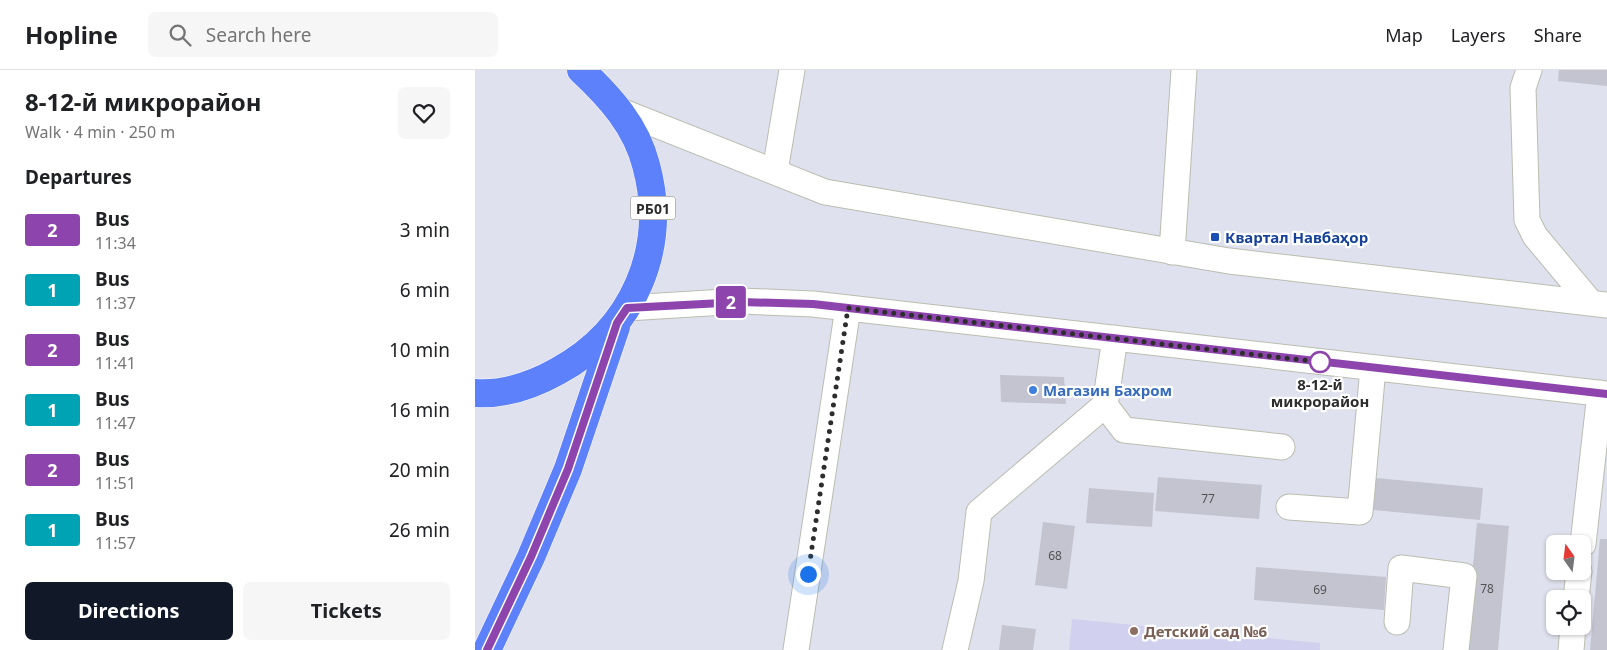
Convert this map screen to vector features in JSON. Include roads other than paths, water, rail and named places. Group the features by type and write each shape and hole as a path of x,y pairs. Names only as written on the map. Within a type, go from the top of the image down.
{"highway":[{"name":"РБ01","path":"487,650 531,557 568,469 622,315 640,281 649,252 653,223 652,194 646,164 621,111 581,70"},
{"name":"РБ01","path":"475,394 489,394 538,383 582,358 622,315"}],"street":[{"path":"775,171 792,70"},
{"path":"1172,252 1184,70"},
{"path":"1529,70 1523,88 1527,220 1535,236 1599,304"},
{"path":"621,111 825,192 1229,262 1599,304"},
{"path":"622,315 741,302 813,304 1603,394 1584,535"},
{"path":"796,650 848,308"},
{"path":"955,650 971,581 979,512 1105,405 1115,338"},
{"path":"1289,508 1360,512 1373,368"},
{"path":"1105,405 1124,430 1282,447"},
{"path":"1397,622 1401,568 1463,576 1456,650"},
{"path":"1571,650 1572,635"}],"place":[{"name":"Квартал Навбаҳор","path":"1215,237"},
{"name":"8-12-й микрорайон","path":"1320,362"},
{"name":"Магазин Бахром","path":"1033,390"},
{"name":"Детский сад №6","path":"1134,631"}]}
